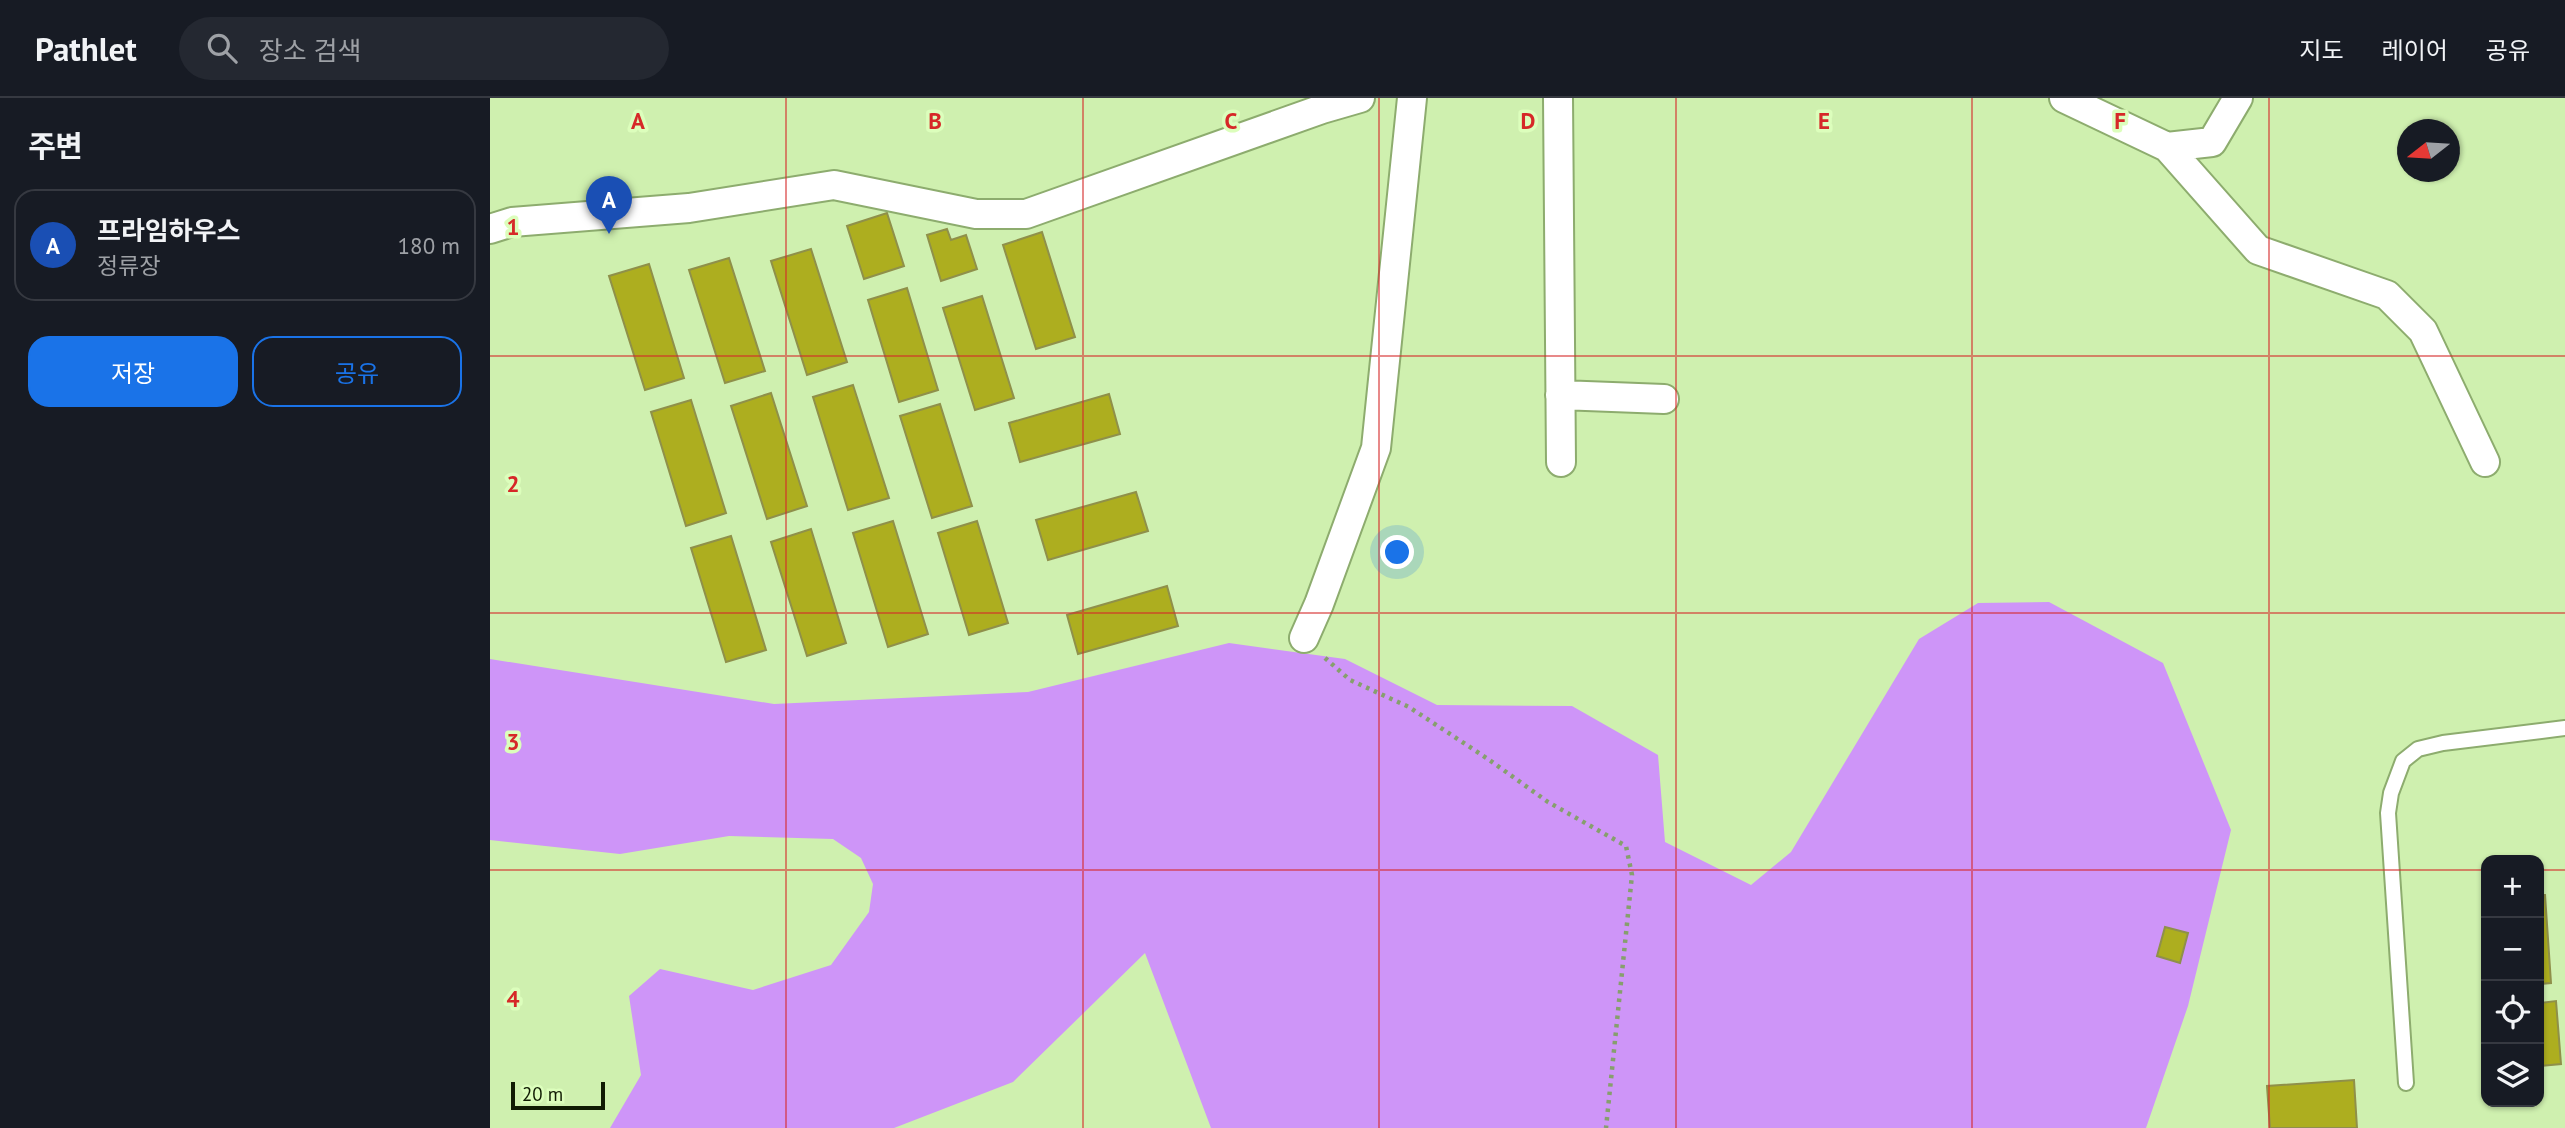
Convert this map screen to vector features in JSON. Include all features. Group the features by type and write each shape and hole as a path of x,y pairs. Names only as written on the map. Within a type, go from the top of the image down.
{"street":[{"path":"490,229 512,222 689,208 834,186 976,214 1026,214 1321,109 1360,98"},
{"path":"1304,638 1376,448 1412,98"},
{"path":"1558,98 1560,462"},
{"path":"2064,98 2167,148 2258,250 2387,295 2423,331 2485,462"},
{"path":"2167,148 2212,142 2238,98"},
{"path":"1560,395 1664,399"}],"lane":[{"path":"2406,1083 2388,813 2391,793 2403,761 2418,749 2443,743 2565,728"}],"path":[{"path":"1304,638 1350,680 1409,707 1548,802 1626,845 1632,875 1606,1128"}],"shaded area":[{"path":"2049,602 2163,663 2231,830 2188,1006 2146,1128 1211,1128 1145,953 1013,1082 894,1128 610,1128 641,1075 629,996 660,969 753,990 831,965 869,912 873,884 861,858 833,839 729,836 620,854 490,840 490,659 774,704 1028,692 1229,643 1345,659 1437,705 1572,706 1658,755 1665,842 1751,885 1791,852 1919,639 1978,603"}],"building":[{"path":"887,213 904,266 864,279 847,226"},
{"path":"947,229 951,240 966,235 977,269 941,281 927,235"},
{"path":"1042,232 1075,337 1036,349 1003,245"},
{"path":"811,249 847,362 807,375 771,261"},
{"path":"729,258 765,371 725,383 689,270"},
{"path":"649,264 684,378 645,390 609,276"},
{"path":"907,288 938,390 899,402 868,300"},
{"path":"982,296 1014,398 975,410 943,308"},
{"path":"853,385 889,498 848,510 813,397"},
{"path":"771,393 807,506 767,519 731,406"},
{"path":"1109,394 1120,434 1020,462 1009,423"},
{"path":"691,400 726,513 686,526 651,412"},
{"path":"940,404 972,506 932,518 900,416"},
{"path":"1136,492 1148,531 1048,560 1036,520"},
{"path":"893,521 928,634 888,647 853,533"},
{"path":"977,521 1008,623 969,635 938,533"},
{"path":"811,529 846,643 807,656 771,542"},
{"path":"731,536 766,650 726,662 691,548"},
{"path":"1167,586 1178,626 1078,654 1067,615"},
{"path":"2544,895 2545,895 2551,983 2544,984"},
{"path":"2165,927 2188,933 2180,963 2157,956"},
{"path":"2556,1001 2561,1064 2544,1066 2544,1002"},
{"path":"2354,1080 2357,1128 2270,1128 2267,1086"}],"place":[{"name":"프라임하우스","path":"609,234"}]}
